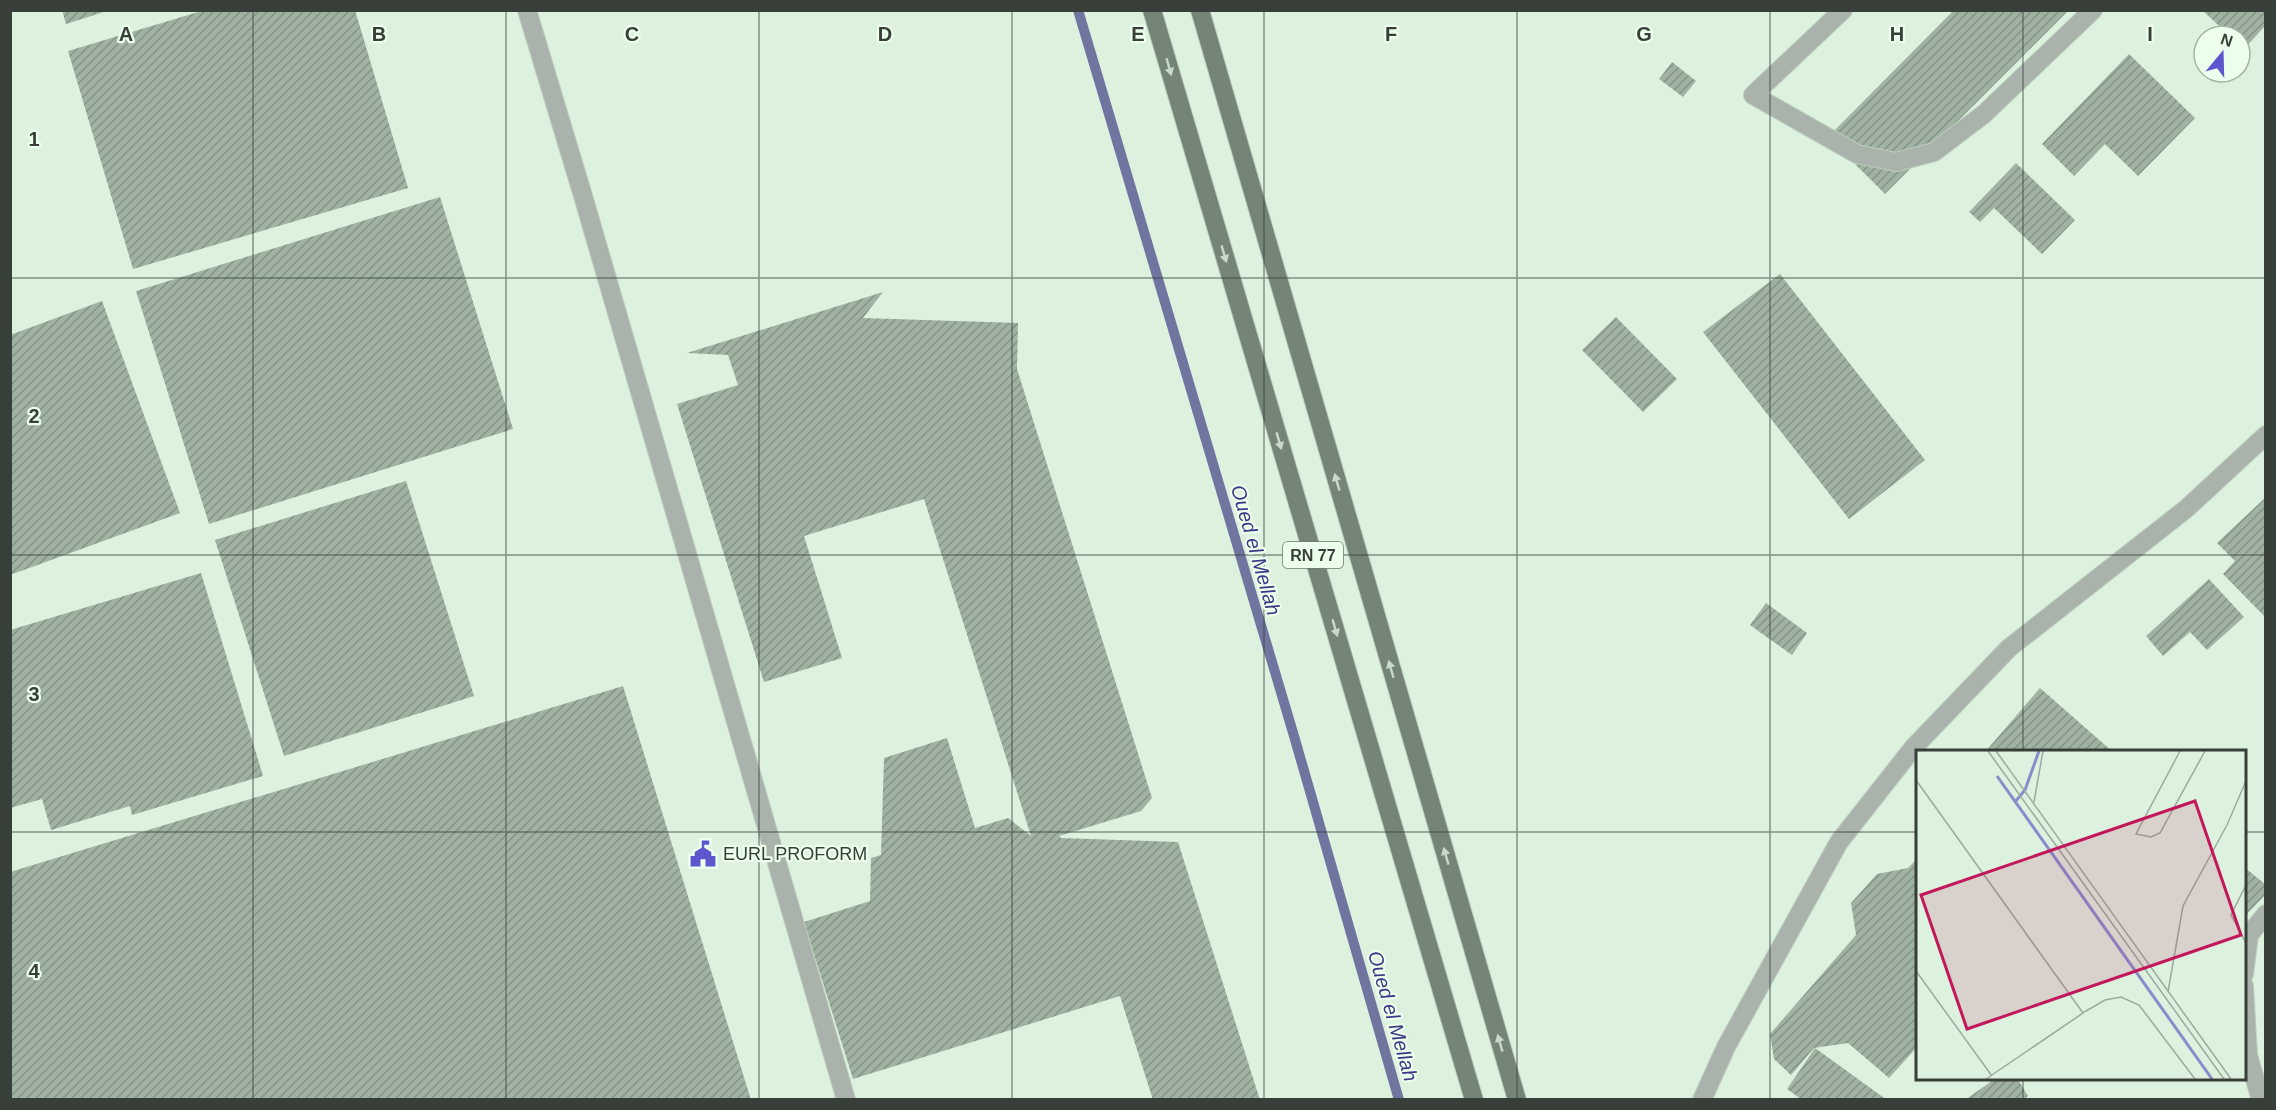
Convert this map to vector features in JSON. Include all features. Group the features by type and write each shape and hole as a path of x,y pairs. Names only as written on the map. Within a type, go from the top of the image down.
{"main road":[{"name":"RN 77","path":"1152,10 1474,1100"},
{"name":"RN 77","path":"1200,10 1517,1100"}],"street":[{"path":"527,10 584,196 846,1100"},
{"path":"1843,10 1753,95 1857,154 1896,162 1934,152 1984,114 2094,10"},
{"path":"1702,1100 1726,1047 1839,842 1913,748 2009,648 2186,509 2265,435"},
{"path":"2246,958 2249,935 2265,914"},
{"path":"2246,1021 2248,1056 2261,1100"}],"building":[{"path":"62,10 106,10 107,11 66,24"},
{"path":"205,10 355,10 408,188 133,269 68,51"},
{"path":"1954,10 2069,10 1885,194 1828,137"},
{"path":"2202,10 2266,10 2266,25 2252,40 2252,24 2217,24"},
{"path":"2129,54 2195,118 2138,176 2105,144 2074,176 2042,144"},
{"path":"1672,62 1696,81 1683,97 1659,79"},
{"path":"2016,163 2075,220 2042,254 1994,208 1980,222 1969,212"},
{"path":"440,197 513,429 209,524 136,291"},
{"path":"1780,274 1925,460 1849,519 1703,332"},
{"path":"883,292 863,318 1018,323 1017,369 1152,798 1141,811 1059,836 1061,838 1178,842 1260,1100 1153,1100 1120,996 853,1079 804,922 870,901 871,858 881,855 884,758 947,738 975,828 1008,818 1031,836 924,499 804,536 842,658 764,682 677,404 738,385 728,355 687,353"},
{"path":"102,301 180,513 10,575 10,335"},
{"path":"1616,317 1677,379 1643,412 1582,350"},
{"path":"406,481 474,696 284,756 215,540"},
{"path":"2266,497 2266,618 2223,574 2235,561 2217,543"},
{"path":"201,573 263,776 132,815 130,806 51,830 42,799 10,808 10,630"},
{"path":"2209,579 2244,617 2207,650 2190,632 2163,656 2146,636"},
{"path":"1766,603 1807,633 1792,655 1750,625"},
{"path":"623,686 751,1100 10,1100 10,872"},
{"path":"2040,688 2111,750 1987,750"},
{"path":"1916,860 1916,1048 1889,1078 1848,1043 1814,1048 1791,1075 1774,1059 1770,1034 1856,935 1851,903 1877,874 1908,868"},
{"path":"2246,869 2266,885 2266,894 2246,915"},
{"path":"1815,1048 1887,1100 1802,1100 1787,1089"},
{"path":"1993,1080 2018,1080 2028,1096 2023,1100 1965,1100"}],"waterway":[{"name":"Oued el Mellah","path":"1078,10 1294,736 1399,1100"}],"place":[{"name":"EURL PROFORM","path":"703,854"}]}
